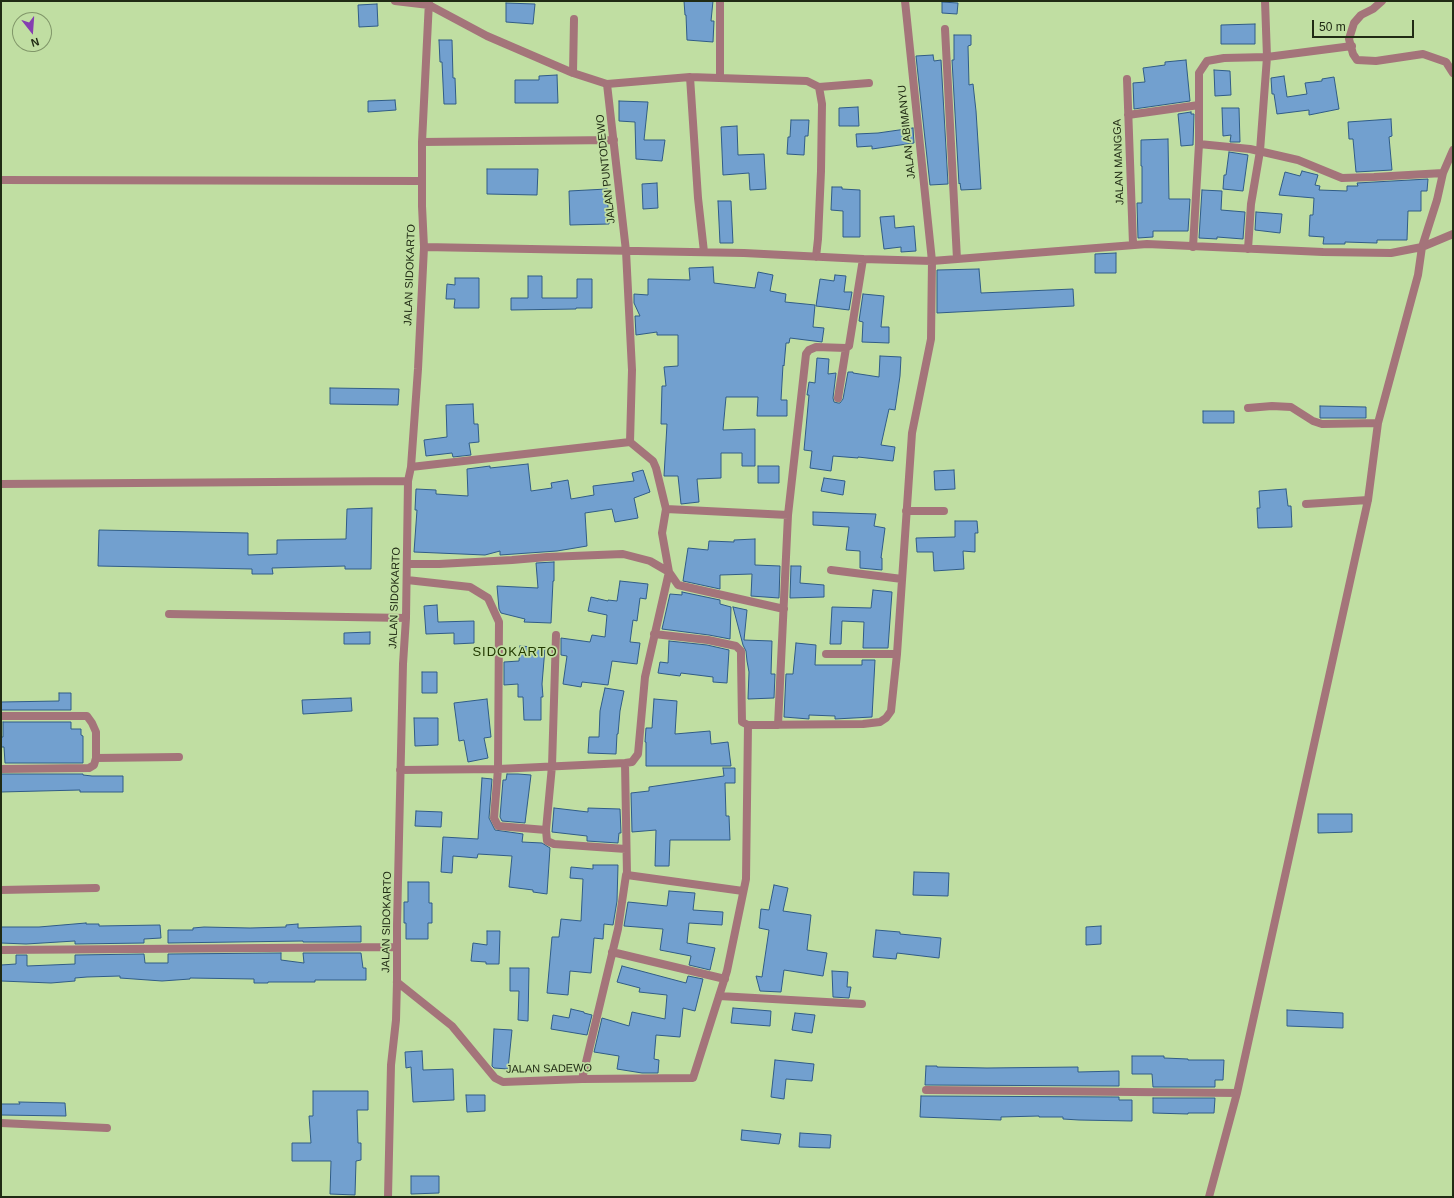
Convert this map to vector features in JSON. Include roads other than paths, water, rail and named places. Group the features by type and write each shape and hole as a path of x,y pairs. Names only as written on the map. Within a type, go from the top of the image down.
{"street":[{"path":"395,1 429,3 487,36 573,73 607,84 690,77 807,81 820,87 869,83"},
{"path":"720,1 720,78"},
{"name":"JALAN ABIMANYU","path":"748,725 863,724 880,722 886,718 891,711 897,654 912,433 931,339 932,261 905,1"},
{"path":"1248,249 1251,204 1260,151 1267,58 1265,1"},
{"path":"1382,1 1373,9 1361,15 1354,23 1349,39 1353,54 1357,60 1376,61 1423,54 1446,62 1453,73"},
{"name":"JALAN SIDOKARTO","path":"388,1197 392,1065 396,1020 400,770 408,564 408,481 411,467 418,369 424,247 422,142 429,3"},
{"path":"573,73 574,19"},
{"path":"945,29 957,258"},
{"path":"1193,247 1199,144 1199,73 1206,61 1224,58 1267,58 1352,46"},
{"path":"690,77 698,198 704,252"},
{"name":"JALAN MANGGA","path":"1127,79 1133,244"},
{"name":"JALAN PUNTODEWO","path":"607,84 626,251 632,370 630,442"},
{"path":"816,256 821,171 822,104 820,87"},
{"path":"1128,115 1199,105"},
{"path":"422,142 614,140"},
{"path":"1199,144 1250,149 1298,160 1342,178 1443,173"},
{"path":"1209,1197 1237,1093 1368,500 1378,424 1418,275 1422,247 1438,200 1443,173 1453,150"},
{"path":"1,180 422,181"},
{"path":"424,247 704,252 932,261 1133,244 1324,252 1391,253 1422,247 1453,234"},
{"path":"838,398 846,348 850,344 863,259"},
{"path":"778,725 788,515 806,354 809,350 816,347 846,348"},
{"path":"1248,408 1272,406 1291,407 1313,421 1322,424 1378,424"},
{"path":"400,770 625,764 632,762 638,754 645,677 669,572 662,533 666,509 656,468 653,461 630,442 411,467"},
{"path":"1,484 408,481"},
{"path":"1306,504 1368,500"},
{"path":"666,509 788,515"},
{"path":"906,511 944,511"},
{"path":"408,564 446,564 546,557 623,554 650,561 669,572 678,585 784,609"},
{"path":"831,570 902,579"},
{"path":"407,580 470,587 488,598 499,622 498,768 494,818 495,823 498,826 546,830"},
{"path":"169,614 406,618"},
{"path":"654,634 708,640 736,646 741,651 742,722 748,725 746,879 725,979 719,996 862,1004"},
{"path":"556,635 552,766 546,830 547,841 554,844 626,849"},
{"path":"826,654 897,654"},
{"path":"1,716 86,716 92,723 96,732 96,758 94,765 89,768 1,769"},
{"path":"96,758 179,757"},
{"path":"582,1079 618,929 626,875 625,764"},
{"path":"626,875 743,891"},
{"path":"1,890 96,888"},
{"path":"1,950 397,947"},
{"path":"612,952 725,979"},
{"name":"JALAN SADEWO","path":"397,982 452,1026 495,1078 502,1082 582,1079 693,1078 719,996"},
{"path":"926,1090 1237,1093"},
{"path":"1,1123 107,1128"}],"district":[{"name":"SIDOKARTO","path":"515,652"}]}
